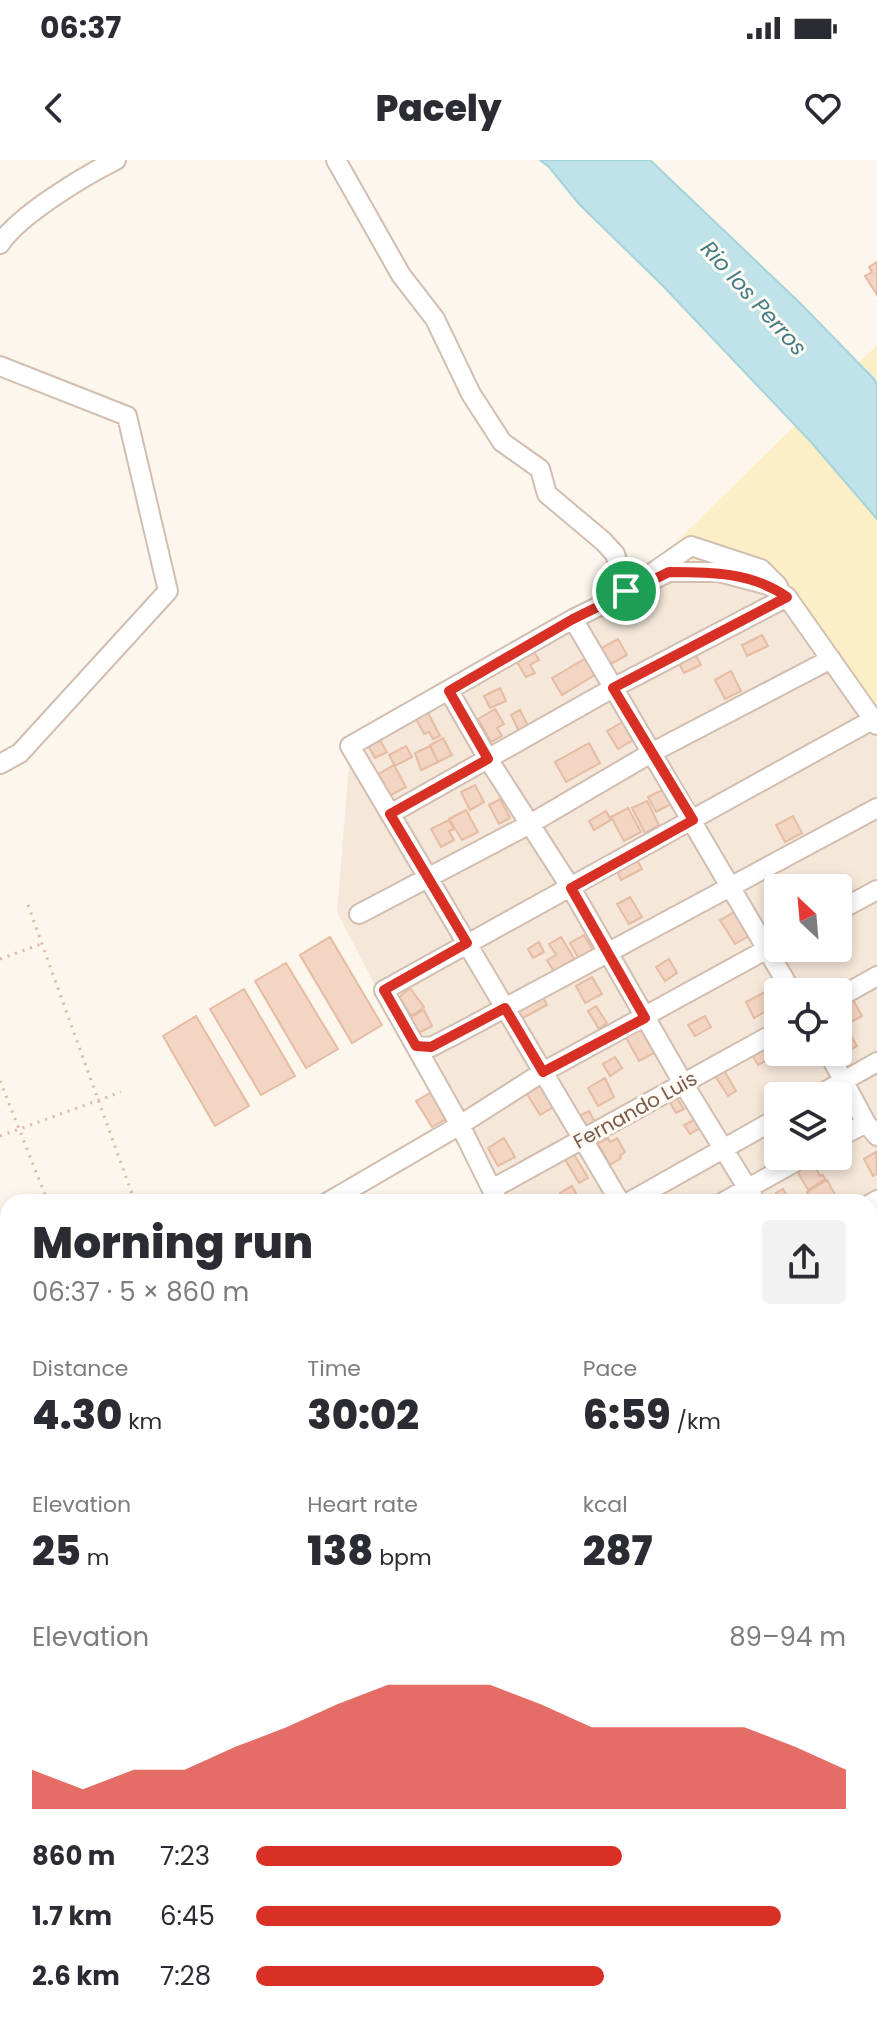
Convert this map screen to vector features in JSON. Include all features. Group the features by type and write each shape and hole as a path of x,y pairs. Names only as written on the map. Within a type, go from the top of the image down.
{"street":[{"path":"0,244 9,230 92,172 116,160"},
{"path":"336,160 401,275 435,319 471,394 502,442 540,469 547,494 615,554 626,591"},
{"path":"0,366 127,416 168,591 20,753 0,764"},
{"path":"494,1194 460,1125 384,990 875,723 787,597 761,569 691,546 626,591"},
{"path":"615,1194 350,746 573,619 669,572 719,572 772,586 787,597"},
{"path":"390,814 613,688 787,597"},
{"path":"573,619 730,886 764,935"},
{"path":"359,914 530,824 651,753 831,659"},
{"path":"449,691 488,759 571,888 683,1083 751,1194"},
{"path":"416,1046 431,1047 608,955 877,808"},
{"path":"852,903 877,890"},
{"path":"342,1194 543,1072 764,951"},
{"path":"852,990 877,976"},
{"name":"Fernando Luis","path":"497,1194 583,1139 764,1039"},
{"path":"842,1082 877,1062"},
{"path":"836,1066 872,1130 852,1135"},
{"path":"643,1194 764,1126"},
{"path":"753,1194 787,1170"}],"path":[{"path":"28,905 132,1194"},
{"path":"0,959 41,944"},
{"path":"0,1081 45,1194"},
{"path":"0,1136 121,1092"}],"shaded area":[{"path":"691,546 774,583 877,738 877,1194 483,1194 337,912 350,752 631,575"}],"sand":[{"path":"876,346 877,725 772,586 669,572 626,591"}],"water":[{"name":"Rio los Perros","path":"540,160 650,160 800,303 873,378 877,384 877,519 811,442"}],"building":[{"path":"877,262 877,295 865,276 872,272 869,267"},
{"path":"762,635 768,646 747,656 742,645"},
{"path":"618,639 627,655 607,666 598,650"},
{"path":"693,649 701,665 684,673 676,658"},
{"path":"534,652 539,660 530,665 535,673 526,677 517,662"},
{"path":"588,657 598,673 562,695 552,678"},
{"path":"731,671 741,691 725,699 715,680"},
{"path":"500,688 506,701 490,708 484,696"},
{"path":"495,709 504,724 497,728 502,736 491,742 478,719"},
{"path":"520,710 528,726 519,731 511,715"},
{"path":"427,711 440,736 433,739 429,732 424,734 415,717"},
{"path":"624,721 635,739 618,749 607,731"},
{"path":"378,737 387,752 375,758 367,744"},
{"path":"443,738 452,755 438,762 430,745"},
{"path":"589,743 600,763 566,782 555,762"},
{"path":"406,746 412,757 395,766 389,755"},
{"path":"430,746 438,762 421,770 415,753"},
{"path":"394,765 406,787 389,796 377,775"},
{"path":"475,785 484,802 470,810 461,792"},
{"path":"668,787 675,802 656,812 648,797"},
{"path":"500,799 510,818 499,824 489,805"},
{"path":"647,801 659,825 645,833 632,808"},
{"path":"628,808 641,832 624,841 611,817"},
{"path":"466,810 478,832 462,840 449,819"},
{"path":"606,811 611,820 594,830 589,821"},
{"path":"793,816 802,833 785,842 776,825"},
{"path":"449,820 454,829 449,831 454,840 441,847 431,829"},
{"path":"635,856 642,869 621,880 615,867"},
{"path":"630,897 642,917 629,924 617,904"},
{"path":"738,910 752,934 735,944 720,920"},
{"path":"584,935 594,952 579,959 570,943"},
{"path":"330,937 382,1025 352,1043 300,955"},
{"path":"561,937 575,960 555,973 547,960 556,955 549,944"},
{"path":"539,942 544,952 533,958 528,949"},
{"path":"669,959 677,973 665,981 656,967"},
{"path":"286,963 338,1049 306,1068 255,981"},
{"path":"592,977 602,994 585,1003 576,986"},
{"path":"410,988 424,1007 412,1016 398,998"},
{"path":"244,989 295,1076 261,1095 210,1009"},
{"path":"764,992 764,1012 754,1018 746,1002"},
{"path":"541,993 547,1005 521,1019 514,1007"},
{"path":"852,998 862,1016 852,1021"},
{"path":"596,1006 607,1023 599,1029 588,1011"},
{"path":"424,1010 432,1026 415,1035 407,1019"},
{"path":"196,1016 249,1106 215,1126 163,1036"},
{"path":"705,1016 711,1027 695,1036 688,1025"},
{"path":"639,1026 654,1053 639,1061 624,1034"},
{"path":"762,1043 764,1062 758,1065 749,1050"},
{"path":"615,1057 622,1068 610,1076 603,1064"},
{"path":"721,1065 736,1091 728,1096 712,1071"},
{"path":"605,1078 614,1097 598,1106 588,1088"},
{"path":"544,1084 557,1105 540,1115 527,1094"},
{"path":"435,1090 451,1116 432,1127 416,1101"},
{"path":"673,1092 684,1109 676,1113 666,1096"},
{"path":"589,1111 596,1124 586,1129 579,1116"},
{"path":"697,1118 702,1127 690,1134 684,1125"},
{"path":"504,1138 515,1157 498,1166 488,1148"},
{"path":"608,1138 610,1142 617,1138 625,1152 610,1165 598,1144"},
{"path":"572,1151 588,1178 579,1183 563,1156"},
{"path":"876,1152 877,1173 873,1176 864,1159"},
{"path":"797,1170 817,1170 820,1176 823,1175 825,1179 808,1190"},
{"path":"827,1180 835,1194 808,1194"},
{"path":"572,1186 576,1194 561,1194"}],"route":[{"path":"669,572 719,572 772,586 787,597 613,688 693,820 571,888 645,1018 543,1072 505,1008 431,1047 416,1046 384,990 467,943 390,814 488,759 449,691 626,591 669,572"}]}
